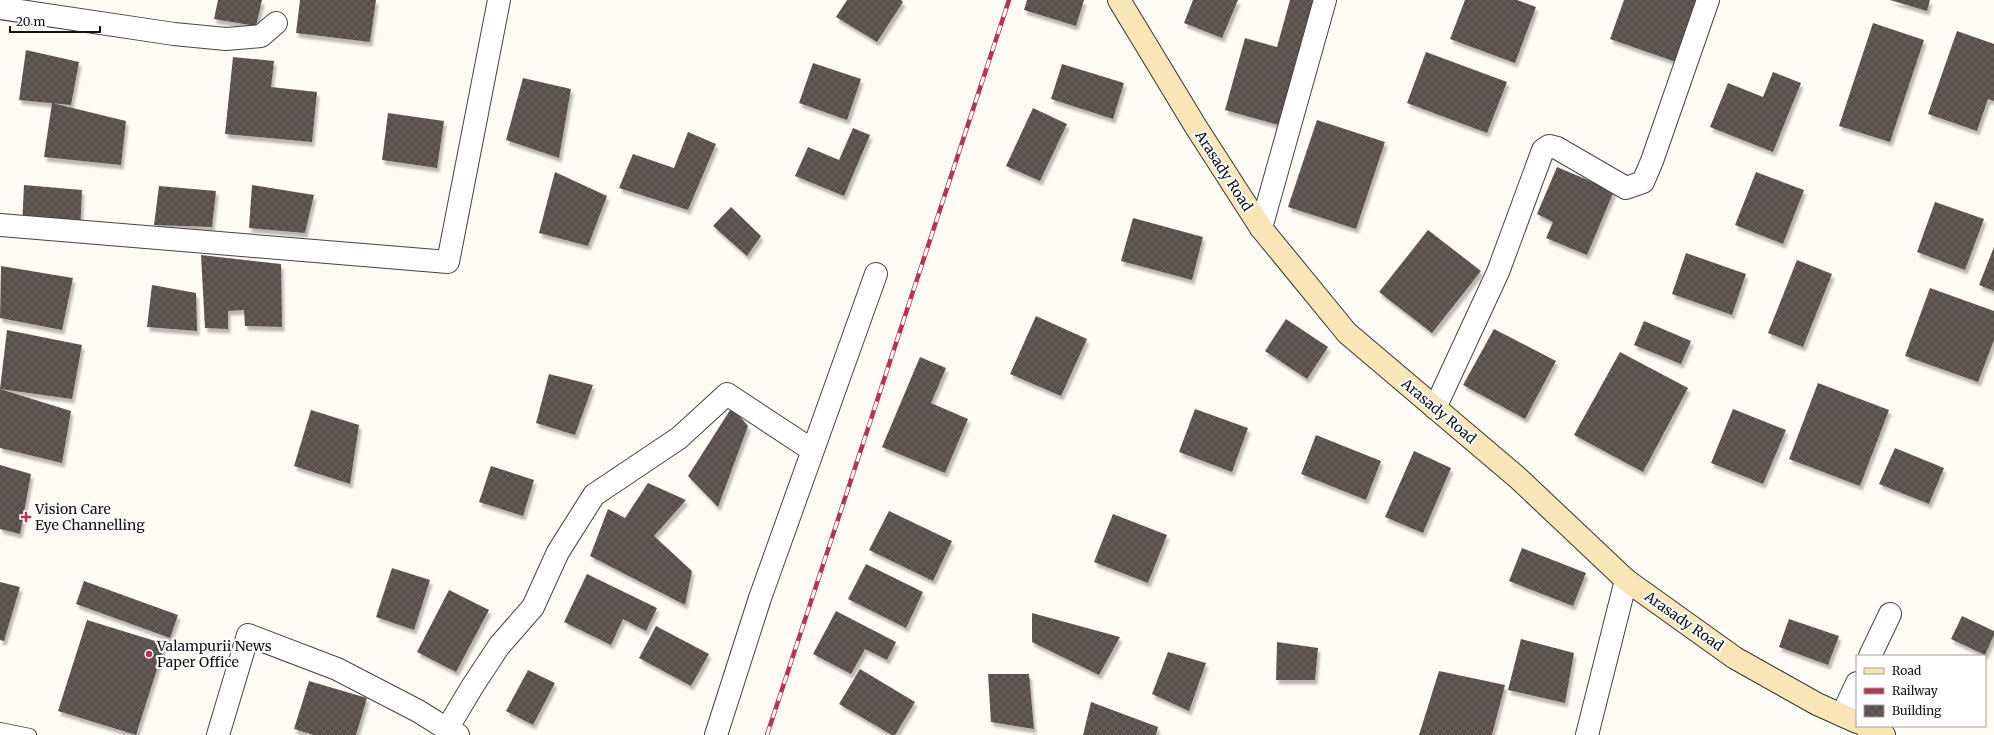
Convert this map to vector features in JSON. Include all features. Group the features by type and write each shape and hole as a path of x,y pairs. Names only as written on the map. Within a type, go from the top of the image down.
{"main road":[{"name":"Arasady Road","path":"1119,0 1196,126 1261,228 1347,334 1518,478 1626,580 1736,658 1817,704 1849,718"},
{"path":"1867,727 1884,735"}],"street":[{"path":"2,0 0,8 174,34 226,39 261,36 276,23"},
{"path":"0,225 448,262 499,0"},
{"path":"1261,228 1325,0"},
{"path":"1435,408 1498,272 1543,150 1549,146 1557,148 1626,188 1643,182 1652,161 1708,0"},
{"path":"716,735 760,598 876,274"},
{"path":"218,735 248,636 337,669 418,711 452,732 472,687 498,646 533,607 558,552 594,495 679,438 727,394 812,450"},
{"path":"1587,735 1626,580"},
{"path":"1870,655 1890,614"},
{"path":"1849,718 1856,687"}],"lane":[{"path":"0,729 30,735"}],"building":[{"path":"218,0 262,0 256,26 214,19"},
{"path":"300,0 376,0 370,42 296,33"},
{"path":"847,0 901,0 903,2 877,42 836,17"},
{"path":"1027,0 1084,0 1076,26 1024,10"},
{"path":"1193,0 1238,0 1222,38 1184,23"},
{"path":"1290,0 1316,0 1282,126 1225,110 1245,38 1277,47"},
{"path":"1465,0 1517,0 1536,7 1515,63 1450,39"},
{"path":"1624,0 1697,0 1676,62 1610,39"},
{"path":"1890,0 1930,0 1927,11"},
{"path":"1873,23 1924,40 1890,142 1839,126"},
{"path":"1957,31 1994,44 1994,101 1988,99 1977,131 1928,114"},
{"path":"26,50 79,62 71,105 19,100"},
{"path":"1426,52 1507,82 1487,133 1407,103"},
{"path":"233,57 274,61 271,87 317,92 312,142 225,134"},
{"path":"813,63 861,79 847,120 799,103"},
{"path":"1062,64 1124,83 1113,119 1051,99"},
{"path":"1773,72 1801,83 1773,152 1710,127 1728,83 1763,97"},
{"path":"523,78 571,89 559,158 506,140"},
{"path":"52,103 126,121 121,165 44,157"},
{"path":"1033,108 1067,124 1040,181 1006,166"},
{"path":"388,113 444,121 437,168 382,160"},
{"path":"1317,120 1385,142 1356,229 1288,207"},
{"path":"853,128 870,135 844,196 795,176 808,147 839,160"},
{"path":"688,132 716,144 688,210 619,188 633,154 674,168"},
{"path":"1557,167 1614,191 1587,255 1546,238 1553,222 1537,214"},
{"path":"555,172 607,196 588,246 539,233"},
{"path":"1756,172 1804,190 1783,244 1735,225"},
{"path":"24,185 82,190 80,231 22,227"},
{"path":"252,185 314,195 305,233 249,228"},
{"path":"159,186 216,191 212,227 154,225"},
{"path":"1935,202 1984,219 1965,270 1917,252"},
{"path":"731,207 761,236 747,256 713,226"},
{"path":"1133,218 1203,237 1192,280 1121,261"},
{"path":"1428,230 1481,271 1432,333 1379,292"},
{"path":"1994,247 1994,291 1979,285"},
{"path":"1686,253 1746,274 1732,315 1672,294"},
{"path":"201,255 281,264 282,327 245,326 244,310 228,311 228,329 205,328"},
{"path":"1797,260 1832,274 1803,347 1768,333"},
{"path":"1,266 73,278 62,330 0,318"},
{"path":"152,285 196,293 197,331 147,327"},
{"path":"1930,288 1994,311 1994,340 1978,382 1905,356"},
{"path":"1036,316 1087,339 1061,396 1010,374"},
{"path":"1286,319 1328,347 1307,379 1265,351"},
{"path":"1644,321 1691,341 1681,364 1634,345"},
{"path":"1494,329 1556,361 1525,419 1463,385"},
{"path":"7,330 82,345 72,399 0,389"},
{"path":"1620,352 1688,388 1643,472 1574,435"},
{"path":"920,357 946,368 931,403 968,419 945,473 882,447"},
{"path":"549,374 593,385 575,435 536,423"},
{"path":"1818,383 1889,410 1860,486 1789,459"},
{"path":"0,389 71,411 62,463 0,448"},
{"path":"732,407 748,426 718,507 688,476"},
{"path":"1195,409 1248,428 1232,472 1179,452"},
{"path":"1733,409 1786,430 1763,484 1711,463"},
{"path":"311,410 359,425 350,484 294,466"},
{"path":"1316,435 1381,461 1366,500 1301,474"},
{"path":"1895,448 1944,468 1929,504 1879,484"},
{"path":"1414,451 1451,468 1423,533 1385,517"},
{"path":"0,465 31,474 20,534 0,529"},
{"path":"491,466 534,480 523,516 479,502"},
{"path":"648,483 686,500 654,536 692,571 685,605 590,556 608,509 625,518"},
{"path":"889,511 952,541 933,581 869,550"},
{"path":"1113,514 1167,535 1148,583 1094,562"},
{"path":"1522,548 1586,573 1573,606 1509,581"},
{"path":"866,564 923,592 906,628 848,599"},
{"path":"392,568 430,580 414,630 376,617"},
{"path":"587,574 657,608 646,631 623,619 611,645 564,622"},
{"path":"84,581 178,615 170,638 76,604"},
{"path":"0,582 20,587 4,641 0,640"},
{"path":"449,590 489,610 456,672 417,652"},
{"path":"836,611 896,642 887,660 865,649 851,674 813,654"},
{"path":"1032,613 1120,637 1099,675 1032,642"},
{"path":"1962,616 1994,631 1994,635 1985,655 1951,639"},
{"path":"1789,619 1839,636 1828,665 1779,647"},
{"path":"87,620 165,644 136,735 58,711"},
{"path":"656,626 709,654 691,686 639,658"},
{"path":"1521,639 1574,653 1565,703 1508,690"},
{"path":"1277,642 1318,648 1315,680 1276,680"},
{"path":"1168,652 1206,663 1189,711 1152,694"},
{"path":"860,669 915,702 895,735 892,735 839,704"},
{"path":"528,670 555,683 533,725 506,711"},
{"path":"1439,671 1505,685 1492,735 1419,735"},
{"path":"988,674 1029,674 1034,729 991,722"},
{"path":"309,681 367,698 356,735 314,735 294,729"},
{"path":"1091,702 1158,727 1156,735 1083,735"}],"railway":[{"path":"767,735 1009,0"}],"place":[{"name":"Vision Care Eye Channelling","path":"26,517"},
{"name":"Valampurii News Paper Office","path":"149,654"}]}
